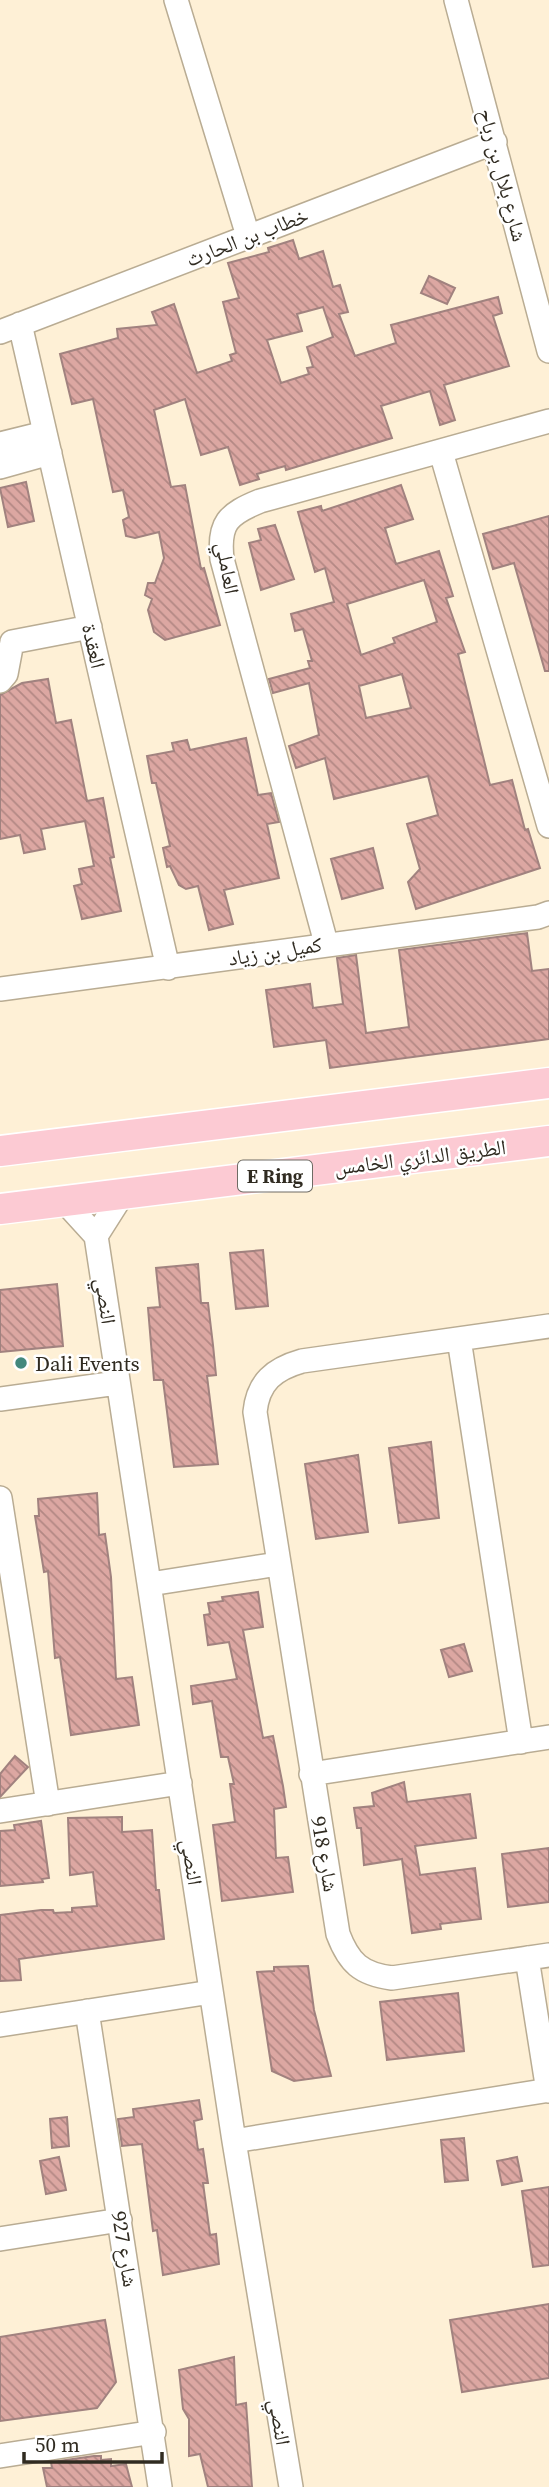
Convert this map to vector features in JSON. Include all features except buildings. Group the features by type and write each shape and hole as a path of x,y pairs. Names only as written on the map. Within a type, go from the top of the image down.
{"main road":[{"path":"0,1151 549,1081"},
{"name":"الطريق الدائري الخامس","path":"0,1209 549,1141"}],"street":[{"path":"176,0 248,236"},
{"name":"شارع بلال بن رباح","path":"456,0 549,351"},
{"name":"خطاب بن الحارث","path":"6,325 495,142"},
{"name":"العقدة","path":"6,325 47,443 168,968"},
{"name":"العاملي","path":"326,943 222,559 220,541 225,524 239,509 549,421"},
{"path":"0,444 47,443"},
{"path":"0,467 47,443"},
{"path":"441,452 549,826"},
{"path":"0,681 6,674 6,636 90,627"},
{"name":"كميل بن زياد","path":"0,989 168,968 326,943 538,917 549,913"},
{"path":"65,1202 96,1236 122,1195"},
{"name":"النصي","path":"96,1236 234,2141 291,2487"},
{"name":"شارع 918","path":"548,2091 538,1956 392,1978 372,1975 356,1967 345,1953 338,1934 255,1412 262,1384 272,1373 302,1361 549,1326"},
{"path":"459,1339 521,1742"},
{"path":"0,1399 117,1383"},
{"path":"0,1498 8,1595 48,1804"},
{"path":"150,1584 278,1564"},
{"path":"312,1774 549,1737"},
{"path":"0,1811 180,1783"},
{"path":"0,2025 211,1992"},
{"name":"شارع 927","path":"87,2011 154,2432 160,2487"},
{"path":"234,2141 548,2091"},
{"path":"0,2239 120,2220"},
{"path":"0,2456 154,2432"}],"place":[{"name":"Dali Events","path":"21,1363"}]}
